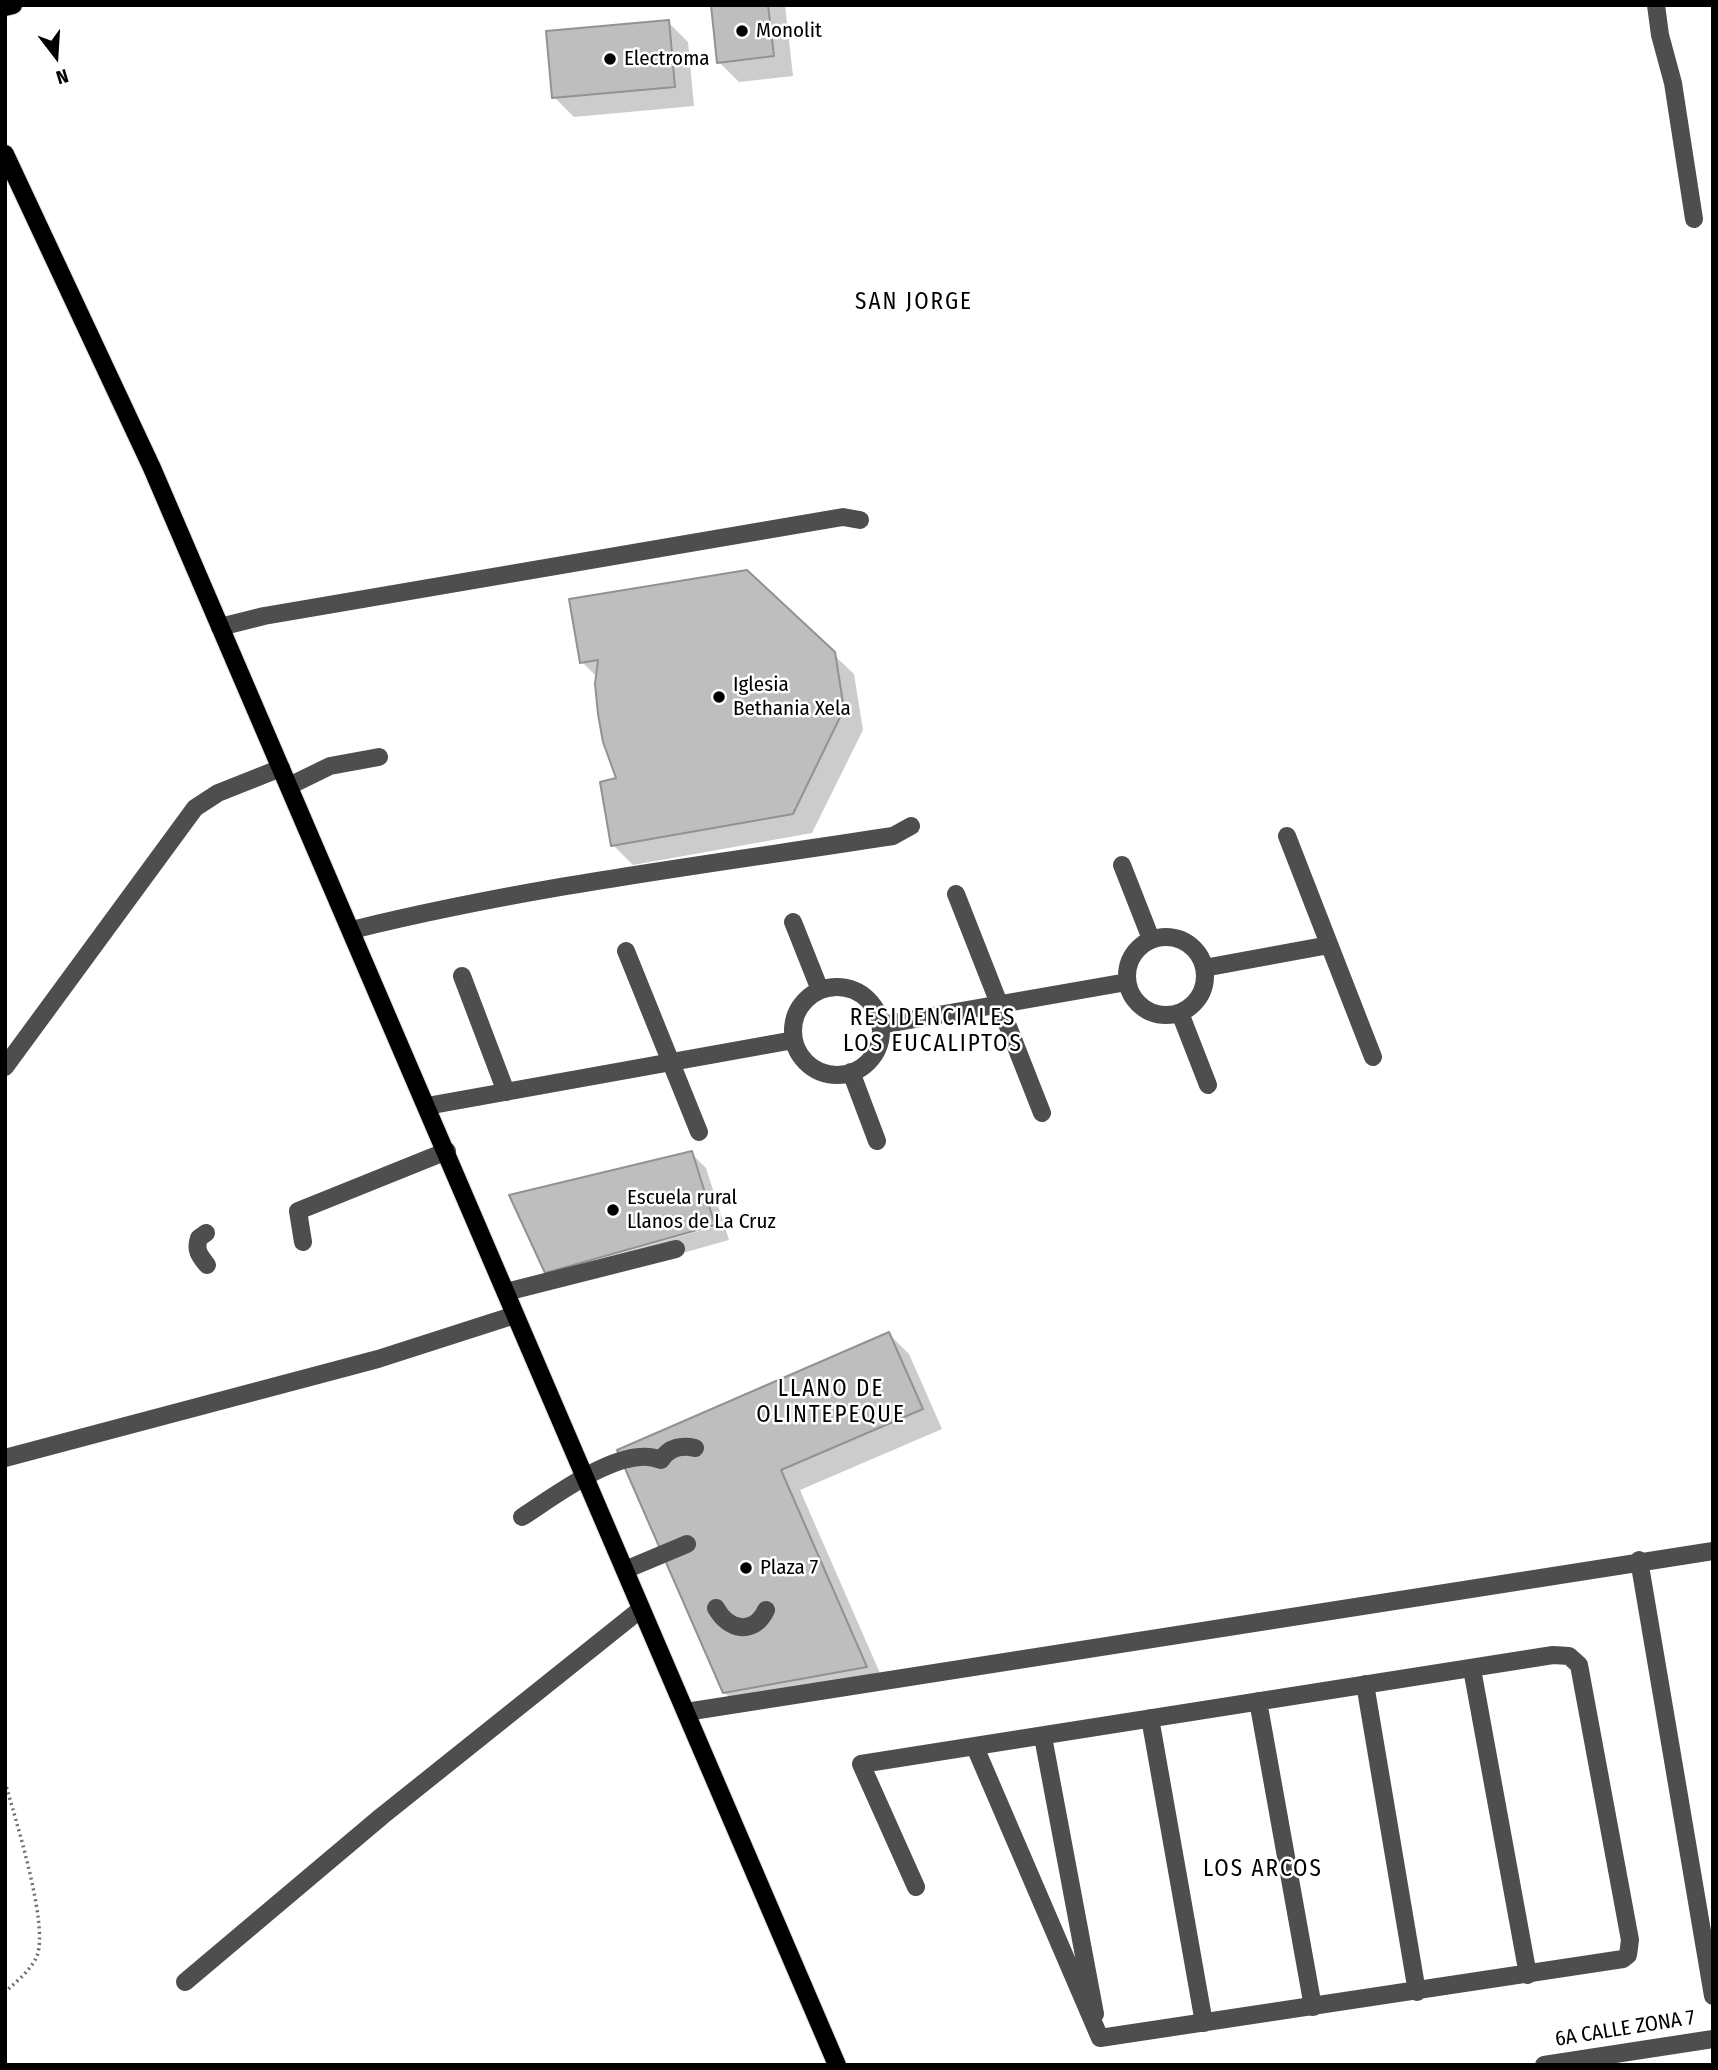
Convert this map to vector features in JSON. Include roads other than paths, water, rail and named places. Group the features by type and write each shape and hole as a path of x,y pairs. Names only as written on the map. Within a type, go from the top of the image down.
{"main road":[{"path":"5,7 13,5"},
{"path":"5,154 152,468 837,2065"}],"street":[{"path":"1656,5 1660,36 1673,83 1694,219"},
{"path":"220,627 264,617 844,517 860,520"},
{"path":"289,786 330,766 379,757"},
{"path":"5,1067 195,808 218,793 281,768"},
{"path":"352,930 409,916 553,889 893,836 911,825"},
{"path":"1287,836 1373,1057"},
{"path":"1122,865 1151,939"},
{"path":"956,894 1042,1113"},
{"path":"793,922 820,990"},
{"path":"1173,937 1184,941 1194,948 1205,968 1202,991 1196,1001 1180,1013 1166,1015 1144,1009 1136,1002 1127,982 1132,957 1151,939 1173,937"},
{"path":"1205,968 1329,946"},
{"path":"626,951 699,1132"},
{"path":"462,976 506,1091"},
{"path":"881,1025 1127,982"},
{"path":"832,987 858,992 876,1010 881,1025 878,1047 872,1058 851,1072 836,1074 814,1068 798,1052 794,1040 793,1024 798,1010 807,998 832,987"},
{"path":"1180,1013 1208,1085"},
{"path":"427,1106 794,1040"},
{"path":"851,1072 877,1141"},
{"path":"303,1242 298,1211 447,1152"},
{"path":"206,1233 199,1238 196,1246 207,1265"},
{"path":"506,1292 555,1277 676,1249"},
{"path":"5,1458 378,1359 515,1315"},
{"path":"522,1517 586,1477 638,1455 661,1460 670,1450 679,1447 695,1448"},
{"path":"625,1570 687,1544"},
{"path":"686,1712 1713,1550"},
{"path":"1640,1560 1713,1996"},
{"path":"185,1982 393,1808 641,1608"},
{"path":"716,1608 726,1623 740,1627 756,1622 766,1610"},
{"path":"916,1886 861,1764 1562,1655 1575,1660 1584,1679 1630,1949 1623,1959 1100,2038"},
{"path":"1472,1669 1528,1975"},
{"path":"1365,1684 1417,1992"},
{"path":"1258,1701 1312,2007"},
{"path":"1150,1718 1204,2023"},
{"path":"1043,1737 1100,2038"},
{"path":"975,1747 1100,2038"},
{"name":"6A CALLE ZONA 7","path":"1544,2065 1713,2039"}],"place":[{"name":"Monolit","path":"742,31"},
{"name":"Electroma","path":"610,59"},
{"name":"Iglesia Bethania Xela","path":"719,697"},
{"name":"Escuela rural Llanos de La Cruz","path":"613,1210"},
{"name":"Plaza 7","path":"746,1568"}],"district":[{"name":"SAN JORGE","path":"914,303"},
{"name":"RESIDENCIALES LOS EUCALIPTOS","path":"933,1032"},
{"name":"LLANO DE OLINTEPEQUE","path":"831,1403"},
{"name":"LOS ARCOS","path":"1263,1870"}]}
